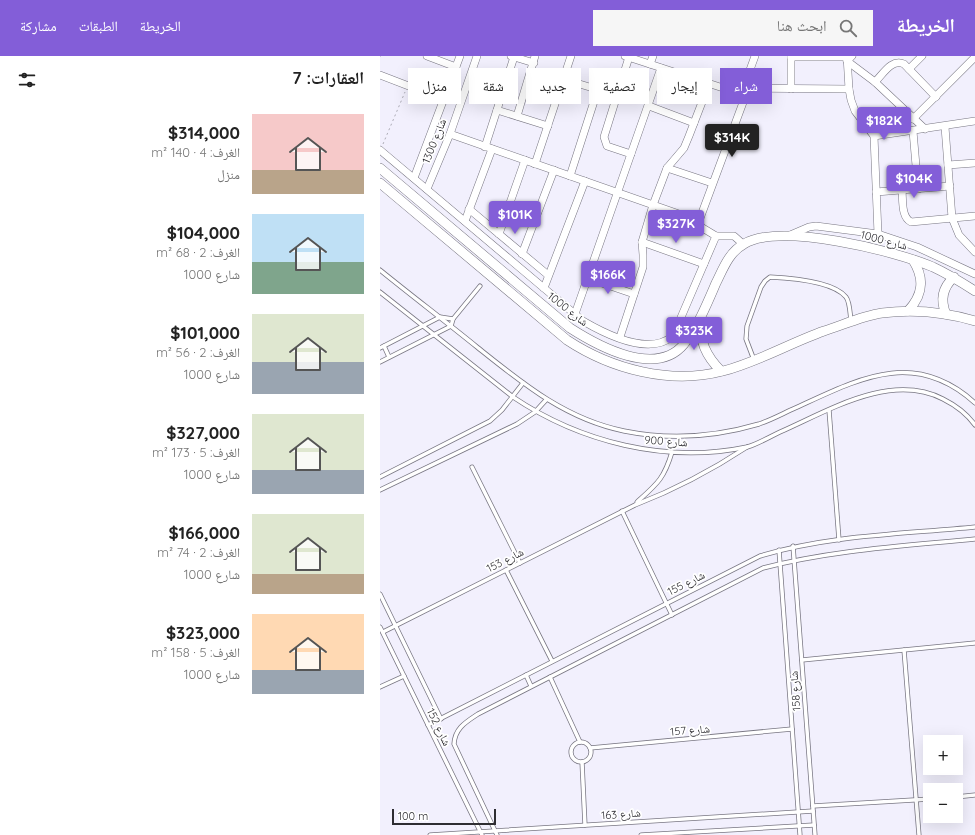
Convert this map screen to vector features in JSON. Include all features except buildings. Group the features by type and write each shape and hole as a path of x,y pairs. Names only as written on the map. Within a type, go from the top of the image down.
{"street":[{"path":"427,56 456,67"},
{"name":"شارع 1300","path":"456,67 460,56"},
{"name":"شارع 1300","path":"427,189 450,134 477,56"},
{"path":"465,220 489,148 497,110 513,56 535,59 517,116"},
{"path":"567,68 571,56"},
{"path":"650,64 653,56"},
{"path":"751,68 754,56"},
{"path":"791,89 791,56 849,57 924,130"},
{"path":"624,68 627,57 661,68"},
{"path":"849,57 849,89 855,111 874,136 878,234"},
{"path":"910,69 918,57"},
{"path":"914,119 972,58"},
{"path":"875,82 896,62 902,62 936,97"},
{"path":"380,76 408,86"},
{"path":"575,314 657,80"},
{"path":"772,89 849,89"},
{"name":"شارع 1300","path":"414,178 443,104"},
{"path":"535,164 555,104"},
{"path":"570,176 593,104"},
{"path":"613,104 604,137 604,143 612,149 631,154"},
{"path":"620,337 643,267 644,255 642,242 653,205 667,168 684,148 701,104"},
{"path":"740,104 699,221 704,231 716,236 734,236 743,244"},
{"path":"648,106 694,123"},
{"path":"497,110 548,126"},
{"path":"874,136 946,127 975,121"},
{"path":"946,127 952,218 959,235 975,252"},
{"path":"913,131 918,189"},
{"path":"450,134 699,221"},
{"path":"380,150 575,314 593,326 636,343 649,345 661,343 674,336 716,236"},
{"path":"498,234 525,160"},
{"path":"948,165 975,163"},
{"name":"شارع 1000","path":"380,168 570,328 600,345 624,355 641,358 661,358 676,351 683,345 701,318 726,263 743,244 766,237 787,236 859,246 913,260 954,277 975,291"},
{"path":"667,168 712,182"},
{"path":"522,254 554,170"},
{"path":"544,288 585,181"},
{"path":"380,183 566,340 582,350 615,365 656,374 698,375 721,371 754,360 796,341 882,313 908,312 946,314 975,321"},
{"path":"876,192 950,186"},
{"path":"902,190 904,215 907,220 916,222 975,216"},
{"path":"469,209 548,275"},
{"path":"787,236 809,227 816,226 878,234 917,247 975,274"},
{"path":"642,242 704,264"},
{"path":"908,312 916,303 921,292 922,281 919,270 913,260"},
{"path":"946,314 942,298 944,290 954,277"},
{"path":"587,278 634,294"},
{"path":"701,318 702,342 706,353 721,371"}],"lane":[{"name":"شارع 900","path":"380,270 546,400 583,418 623,431 663,436 705,436 760,424 860,379 886,373 913,373 939,380 963,392 975,403"},
{"path":"754,360 746,339 747,326 761,287 765,281 770,278 824,284 836,289 846,297 851,322"},
{"path":"380,362 451,326 453,319 480,286"},
{"name":"شارع 900","path":"380,292 513,397 535,412 565,427 600,440 631,447 672,452 748,447 829,410 886,390 910,389 933,394 954,405 975,425"},
{"path":"380,348 440,317 453,319"},
{"path":"384,346 389,357"},
{"path":"380,476 490,421 502,410 523,383"},
{"path":"380,490 517,424 535,412 546,400"},
{"path":"829,410 839,540"},
{"path":"635,504 658,496 712,469 748,447"},
{"path":"635,504 661,480 668,467 672,452"},
{"path":"472,467 520,562"},
{"name":"شارع 153","path":"383,632 635,504"},
{"path":"622,511 672,615"},
{"name":"شارع 155","path":"428,725 760,556 793,546 975,527"},
{"name":"شارع 155","path":"464,723 531,686 763,568 840,553 975,539"},
{"name":"شارع 158","path":"793,546 815,835"},
{"name":"شارع 158","path":"779,550 800,835"},
{"path":"506,570 552,661"},
{"name":"شارع 152","path":"380,594 441,719"},
{"name":"شارع 152","path":"380,627 481,833"},
{"path":"802,660 975,643"},
{"path":"904,650 920,835"},
{"path":"526,675 531,686"},
{"path":"380,687 404,676"},
{"path":"550,677 580,742"},
{"name":"شارع 152","path":"464,723 454,736 454,744 497,835"},
{"name":"شارع 157","path":"590,748 792,729"},
{"path":"580,742 584,742 590,748 590,758 582,762 576,761 572,756 571,750 574,745 580,742"},
{"path":"582,762 585,825"},
{"path":"963,797 975,796"},
{"name":"شارع 163","path":"430,835 798,812 813,808 923,800"},
{"name":"شارع 163","path":"641,835 814,825"}],"path":[{"path":"380,150 408,86"}]}
